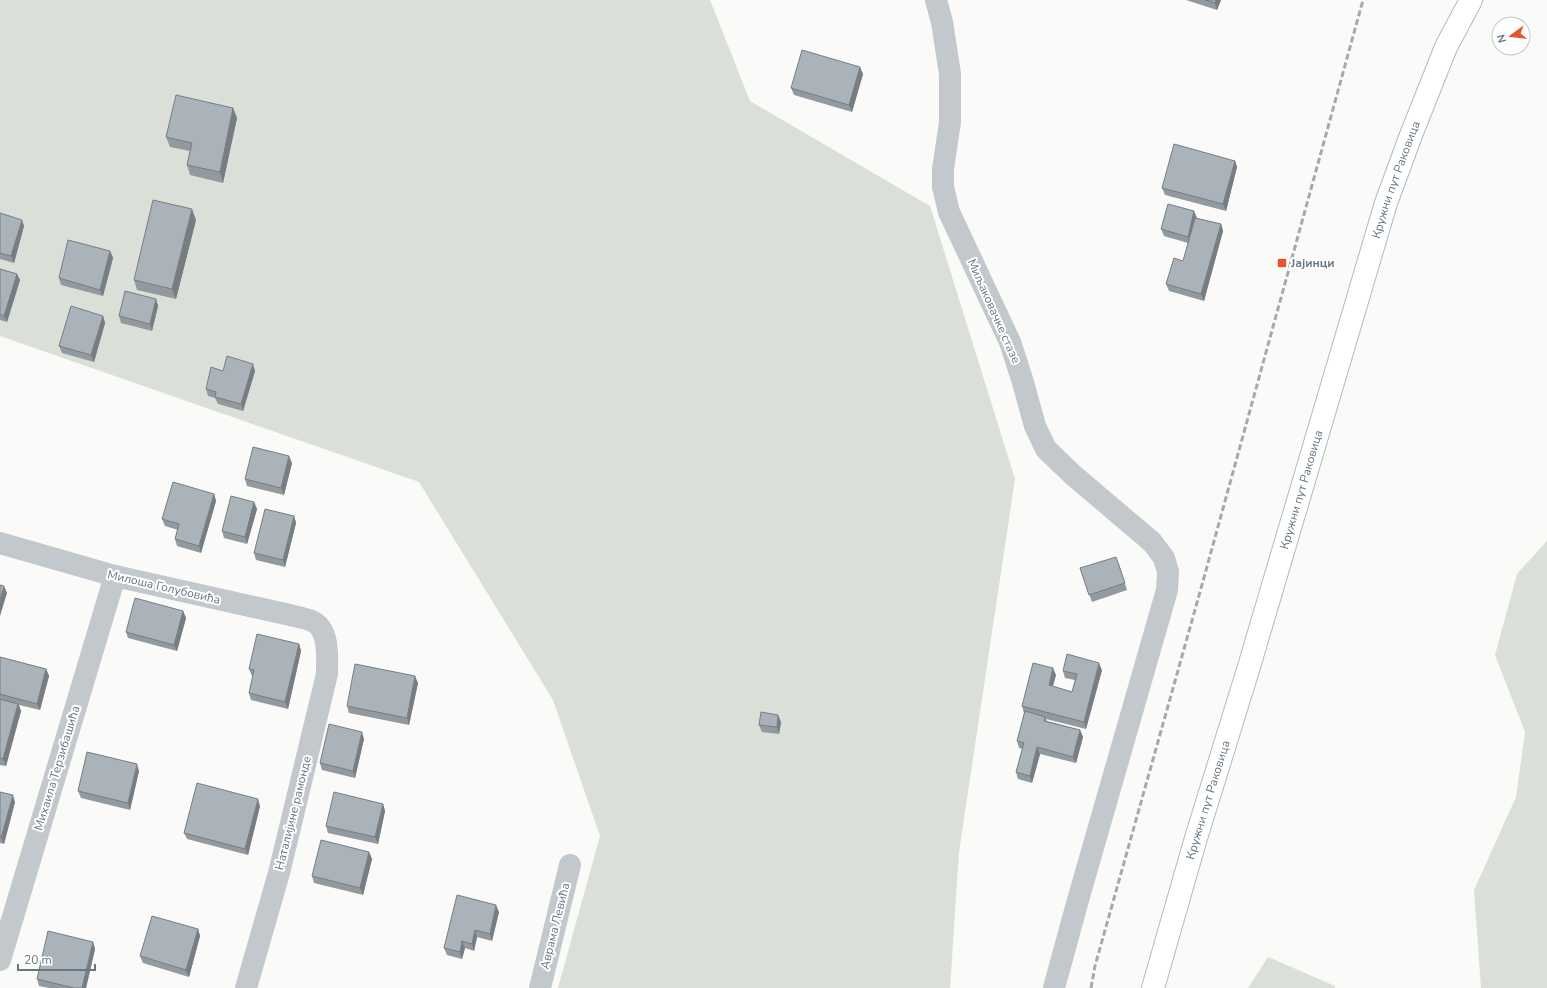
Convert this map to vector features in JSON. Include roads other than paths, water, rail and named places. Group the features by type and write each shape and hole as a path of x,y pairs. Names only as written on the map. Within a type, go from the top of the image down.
{"main road":[{"name":"Кружни пут Раковица","path":"1153,988 1196,838 1251,662 1386,203 1446,47 1471,0"}],"street":[{"name":"Миљаковачке стазе","path":"936,0 950,74 950,122 943,169 944,187 949,212 1010,342 1035,426 1046,449 1073,475 1152,542 1164,558 1168,572 1167,590 1054,988"},
{"name":"Милоша Голубовића","path":"0,542 115,576 313,622 319,628 323,636"},
{"name":"Михаила Терзибашића","path":"0,960 115,576"},
{"name":"Наталијине рамонде","path":"246,988 279,873 327,674 327,652 323,636"},
{"name":"Аврама Левића","path":"540,988 570,864"}],"railway":[{"path":"1091,988 1095,966 1363,0"}],"place":[{"name":"Јајинци","path":"1282,263"}]}
